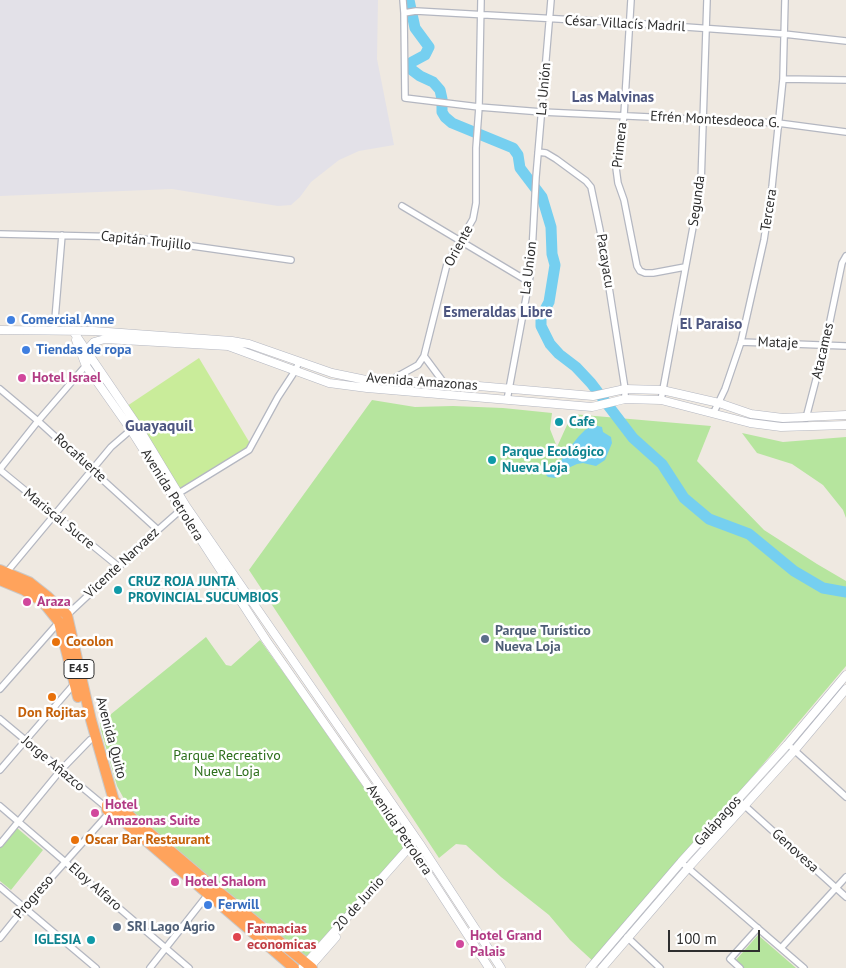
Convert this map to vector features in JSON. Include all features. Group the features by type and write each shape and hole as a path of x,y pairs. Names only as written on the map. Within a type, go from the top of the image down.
{"highway":[{"path":"1,577 29,582 48,597 63,619"},
{"name":"Avenida Quito","path":"63,619 90,740 112,807"},
{"name":"Avenida Quito","path":"78,683 90,720 112,807"},
{"path":"112,807 210,891 294,968"},
{"path":"210,891 308,967"}],"main road":[{"name":"Avenida Amazonas","path":"0,330 73,331 232,341 249,344 332,373 388,382 444,383 594,396 622,390 662,390 719,403 752,414 783,418 846,415"},
{"name":"Avenida Petrolera","path":"73,331 92,358 266,640 415,845 501,968"},
{"name":"Avenida Petrolera","path":"73,331 86,366 134,427 178,493 183,508"},
{"name":"Avenida Amazonas","path":"87,350 94,342 104,340 228,346 329,383 367,388 592,406 622,400 661,400 714,412 750,423 781,427 846,425"},
{"name":"Galápagos","path":"590,968 681,862 787,745 846,675"},
{"name":"Galápagos","path":"602,968 688,868 794,751 846,689"},
{"name":"Avenida Petrolera","path":"415,845 489,968"},
{"name":"20 de Junio","path":"308,967 415,845"}],"street":[{"path":"403,0 406,13"},
{"path":"479,107 481,0"},
{"name":"La Unión","path":"536,177 551,0"},
{"name":"Primera","path":"631,0 624,115 616,168 618,182 624,200 637,266 640,271 653,273 685,267"},
{"name":"Segunda","path":"661,400 701,184 706,0"},
{"name":"Tercera","path":"714,412 719,403 740,342 765,231 772,187 783,79 785,0"},
{"name":"César Villacís Madril","path":"406,13 416,11 549,20 630,23 784,34 846,41"},
{"name":"Efrén Montesdeoca G.","path":"406,13 405,98 439,103 542,112 624,115 702,121 778,123 846,132"},
{"path":"783,79 846,80"},
{"name":"Oriente","path":"424,356 447,264 473,219 476,203 476,148 479,107"},
{"name":"Pacayacu","path":"538,152 546,153 556,159 586,181 591,187 600,230 622,400"},
{"name":"La Union","path":"507,400 531,272 536,177"},
{"path":"402,206 529,282"},
{"name":"Capitán Trujillo","path":"0,234 129,238 291,260"},
{"path":"54,331 62,235"},
{"name":"Atacames","path":"806,418 825,345 842,263 846,256"},
{"name":"Mataje","path":"740,342 846,346"},
{"path":"388,382 418,364 424,356 444,383"},
{"path":"0,469 92,358"},
{"path":"178,493 249,450 299,362"},
{"name":"Rocafuerte","path":"0,389 158,530"},
{"path":"1,577 55,516 111,447 134,427"},
{"name":"Mariscal Sucre","path":"0,469 119,568"},
{"name":"Vicente Narvaez","path":"0,689 63,619 183,508"},
{"path":"0,770 78,683"},
{"name":"Jorge Añazco","path":"0,719 60,771 112,807"},
{"path":"0,844 60,771 90,740"},
{"path":"787,745 846,797"},
{"name":"Genovesa","path":"744,805 846,897"},
{"name":"Eloy Alfaro","path":"0,806 189,968"},
{"name":"Progreso","path":"0,938 112,807"},
{"path":"681,862 804,968"},
{"path":"781,948 846,877"},
{"path":"0,887 96,968"},
{"path":"150,968 210,891"},
{"path":"740,968 730,960 758,928"},
{"path":"627,937 660,968"}],"shaded area":[{"path":"0,0 378,0 377,59 394,145 359,151 339,160 311,182 300,197 291,205 278,206 172,189 0,196"}],"green space":[{"path":"199,358 251,445 181,490 127,406"},
{"path":"372,400 415,407 503,408 552,413 550,429 557,447 572,414 711,426 697,461 764,530 846,581 846,666 595,963 570,940 549,915 501,877 466,845 456,844 439,858 249,570"},
{"path":"742,433 783,442 846,437 846,518 843,510 823,485 792,464 757,453"},
{"name":"Parque Recreativo Nueva Loja","path":"206,637 226,665 231,666 260,640 405,847 306,957 135,815 117,786 100,723"},
{"path":"17,828 43,850 11,890 0,881 0,848"},
{"path":"758,935 796,968 744,968 735,961"}],"water":[{"path":"594,425 602,427 603,432 611,437 612,443 605,460 596,466 583,463 577,464 566,469 555,478 548,477 546,475 547,468 551,465 556,468 559,467 563,456 579,436"}],"waterway":[{"path":"409,0 415,28 429,47 425,55 412,62 410,65 412,70 433,82 440,90 442,112 452,123 513,148 518,155 520,168 542,197 551,227 552,254 555,265 549,302 541,317 541,326 550,344 591,383 633,438 662,464 684,498 709,519 749,534 794,571 823,588 846,592"}],"place":[{"name":"Comercial Anne","path":"11,320"},
{"name":"Tiendas de ropa","path":"26,350"},
{"name":"Hotel Israel","path":"22,378"},
{"name":"Cafe","path":"559,422"},
{"name":"Parque Ecológico Nueva Loja","path":"492,460"},
{"name":"CRUZ ROJA JUNTA PROVINCIAL SUCUMBIOS","path":"118,590"},
{"name":"Araza","path":"27,602"},
{"name":"Parque Turístico Nueva Loja","path":"485,639"},
{"name":"Cocolon","path":"56,642"},
{"name":"Don Rojitas","path":"52,697"},
{"name":"Hotel Amazonas Suite","path":"95,813"},
{"name":"Oscar Bar Restaurant","path":"75,840"},
{"name":"Hotel Shalom","path":"175,882"},
{"name":"Ferwill","path":"208,905"},
{"name":"SRI Lago Agrio","path":"117,927"},
{"name":"Farmacias economicas","path":"237,937"},
{"name":"IGLESIA","path":"91,940"},
{"name":"Hotel Grand Palais","path":"460,944"}],"district":[{"name":"Las Malvinas","path":"613,98"},
{"name":"Esmeraldas Libre","path":"498,313"},
{"name":"El Paraiso","path":"711,325"},
{"name":"Guayaquil","path":"159,426"}]}
